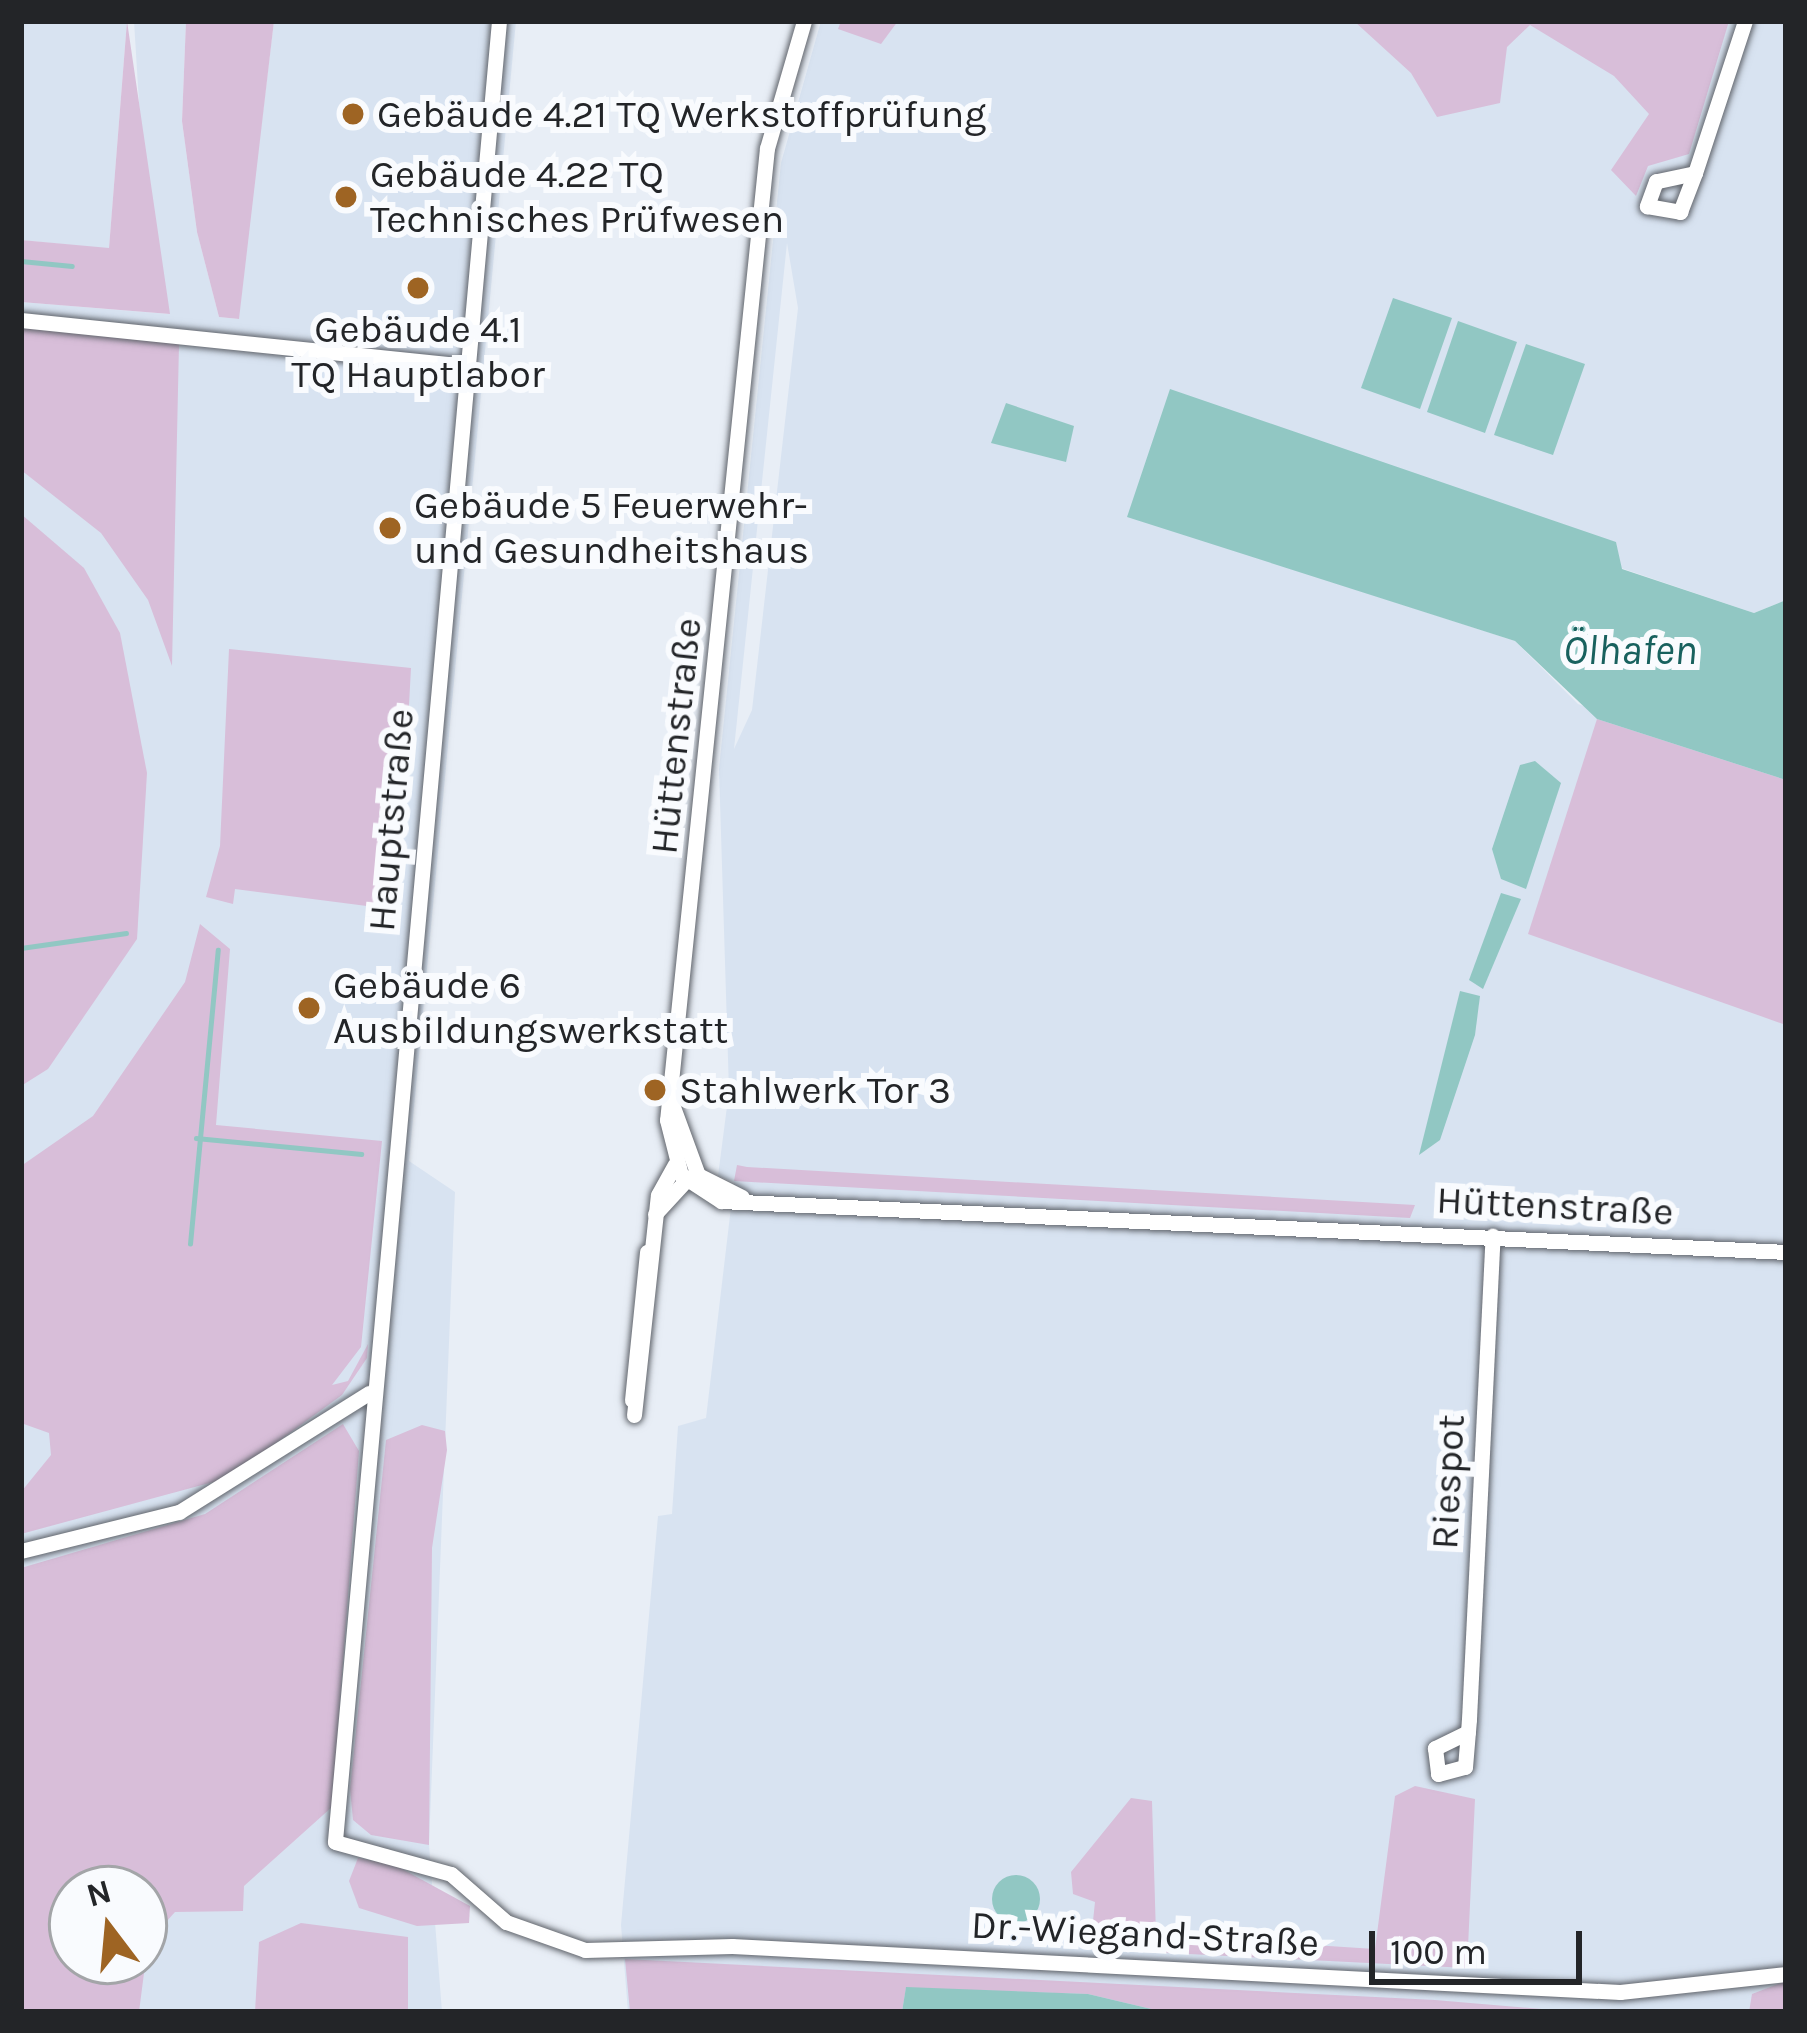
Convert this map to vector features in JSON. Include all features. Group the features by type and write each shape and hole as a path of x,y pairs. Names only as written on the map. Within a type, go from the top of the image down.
{"street":[{"name":"Hauptstraße","path":"499,21 369,1393 335,1842 451,1874 506,1922"},
{"name":"Hüttenstraße","path":"804,21 767,148 672,1104 684,1170 744,1198 1786,1252"},
{"path":"1695,173 1745,21"},
{"path":"21,320 467,366"},
{"path":"634,1414 637,1276 651,1244 655,1214 684,1170"},
{"name":"Riespot","path":"1468,1732 1493,1236"},
{"path":"21,1551 179,1512 369,1393"},
{"name":"Dr.-Wiegand-Straße","path":"506,1922 609,1952 732,1946 1620,1992 1786,1974"},
{"path":"1620,1992 1621,2012"}],"shaded area":[{"path":"21,21 127,21 109,249 21,240"},
{"path":"127,21 170,314 21,302 21,240 109,248"},
{"path":"134,21 186,21 182,121 197,232 219,317 238,319 274,21 516,21 409,1161 455,1192 429,1845 442,2012 21,2012 21,302 169,314 144,185"},
{"path":"186,21 274,21 239,319 219,317 197,232 182,121"},
{"path":"821,21 1786,21 1786,600 1754,613 1621,568 1616,543 1128,516 1515,641 1578,704 1786,780 1786,2012 628,2012 621,1925 658,1516 672,1514 678,1426 706,1418 734,1182 718,1176 729,1091 719,769 781,163","holes":["787,243 798,308 752,710 734,749"]},
{"path":"841,21 898,21 881,44 838,29"},
{"path":"1354,21 1729,21 1689,154 1648,166 1636,196 1611,170 1649,114 1614,76 1530,25 1507,47 1500,103 1437,117 1411,73"},
{"path":"21,328 179,344 172,666 148,600 101,533 21,470"},
{"path":"21,514 84,568 120,633 147,773 137,939 48,1069 21,1086"},
{"path":"229,649 411,668 398,910 235,889 233,904 206,897 220,846"},
{"path":"1597,719 1786,780 1786,1025 1528,934"},
{"path":"200,924 230,949 216,1125 382,1141 361,1347 332,1385 348,1381 368,1344 367,1358 342,1395 228,1478 21,1534 21,1492 51,1455 49,1433 21,1423 21,1166 93,1116 185,982"},
{"path":"737,1165 1415,1205 1410,1218 734,1181"},
{"path":"343,1424 359,1451 332,1807 244,1886 243,1911 175,1912 168,1920 168,1865 48,1865 48,1985 142,1985 139,2012 21,2012 21,1568 205,1514"},
{"path":"422,1425 445,1431 447,1450 432,1548 429,1845 371,1835 353,1820 350,1789 386,1440"},
{"path":"1415,1786 1475,1799 1467,1968 1090,1949 1095,1902 1073,1894 1071,1872 1131,1798 1152,1801 1156,1935 1375,1949 1395,1796"},
{"path":"358,1858 395,1865 470,1906 469,1923 417,1926 359,1908 349,1881"},
{"path":"301,1923 408,1937 408,2012 255,2012 259,1942"},
{"path":"625,1959 1435,2000 1578,2012 1164,2012 1088,1994 906,1988 902,2012 630,2012"},
{"path":"1786,1981 1786,2012 1749,2012 1752,1994"}],"water":[{"path":"1393,298 1452,318 1420,409 1361,388"},
{"path":"1458,321 1517,342 1485,433 1427,412"},
{"path":"1526,344 1585,364 1553,455 1494,435"},
{"name":"Ölhafen","path":"1170,389 1616,542 1622,569 1754,613 1786,600 1786,780 1597,719 1515,641 1127,517"},
{"path":"1006,403 1074,426 1066,462 991,443"},
{"path":"1535,761 1561,783 1526,889 1501,879 1492,849 1520,765"},
{"path":"1501,893 1521,899 1483,989 1469,980"},
{"path":"1460,991 1480,996 1475,1035 1440,1140 1419,1155"},
{"path":"1016,1875 1033,1882 1040,1899 1033,1916 1016,1923 999,1916 992,1899 999,1882"},
{"path":"906,1987 1088,1994 1164,2012 902,2012"}],"waterway":[{"path":"21,261 72,266"},
{"path":"21,948 126,933"},
{"path":"190,1244 218,950"},
{"path":"196,1138 361,1154"}],"place":[{"name":"Gebäude 4.21 TQ Werkstoffprüfung","path":"353,114"},
{"name":"Gebäude 4.22 TQ Technisches Prüfwesen","path":"346,197"},
{"name":"Gebäude 4.1 TQ Hauptlabor","path":"418,288"},
{"name":"Gebäude 5 Feuerwehr- und Gesundheitshaus","path":"390,528"},
{"name":"Gebäude 6 Ausbildungswerkstatt","path":"309,1008"},
{"name":"Stahlwerk Tor 3","path":"655,1090"}]}
